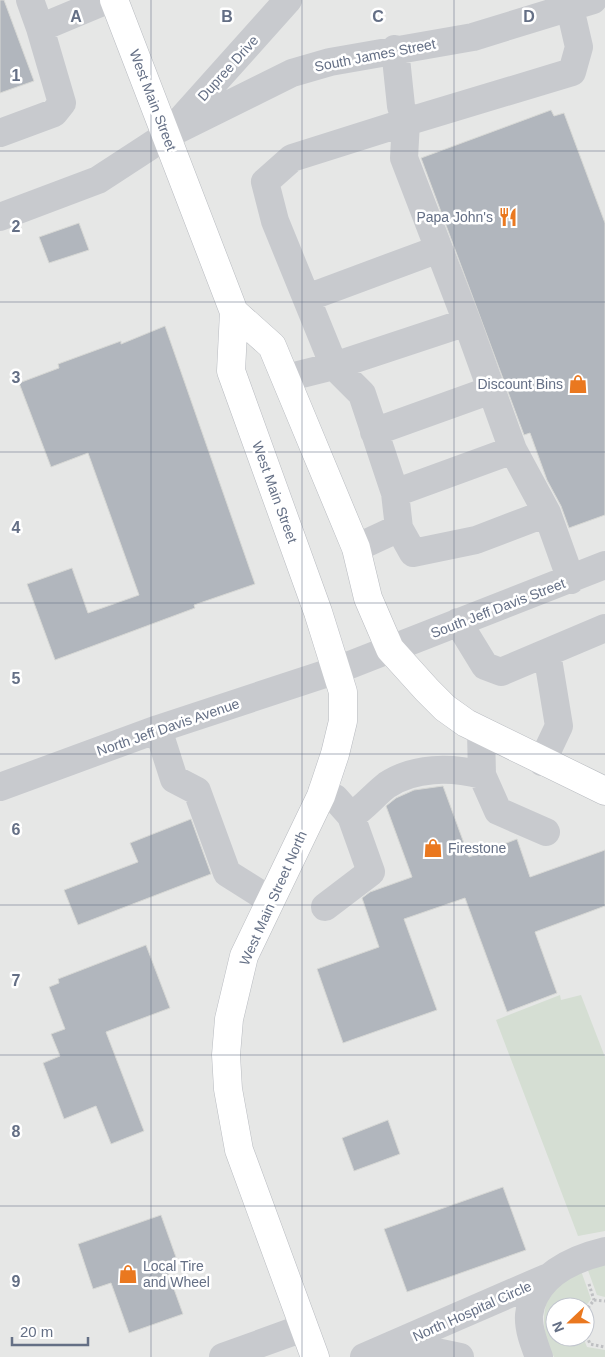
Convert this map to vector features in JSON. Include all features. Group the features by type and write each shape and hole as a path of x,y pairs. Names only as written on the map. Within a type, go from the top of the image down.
{"main road":[{"name":"West Main Street","path":"114,0 234,312 231,371 337,670"},
{"name":"West Main Street","path":"234,312 272,346 356,548 368,598 390,649 445,708 481,732 605,791"},
{"name":"West Main Street North","path":"314,1357 239,1150 228,1089 226,1055 229,1018 244,956 322,791 335,754 342,721 343,692 337,670"}],"street":[{"path":"0,133 54,113 60,108 62,97 30,0"},
{"path":"40,28 107,0"},
{"name":"Dupree Drive","path":"167,136 288,0"},
{"path":"547,513 476,540 413,553 399,528 395,493 362,394 334,366 275,221 265,182 292,158 572,72 579,47 582,4"},
{"name":"South James Street","path":"167,136 292,73 330,62 395,49 473,37 582,4"},
{"path":"395,49 401,106 406,122 404,158 513,450 547,513 571,580"},
{"path":"0,217 98,180 167,136"},
{"path":"307,298 439,249"},
{"path":"286,378 334,366 466,322"},
{"path":"374,432 491,390"},
{"path":"395,493 513,450"},
{"path":"356,548 399,528"},
{"name":"South Jeff Davis Street","path":"337,670 605,566"},
{"path":"458,622 485,666 501,672 605,628"},
{"path":"542,762 559,726 547,652"},
{"name":"North Jeff Davis Avenue","path":"0,787 158,730 337,670"},
{"path":"158,730 174,779 197,791 228,873 270,900"},
{"path":"481,732 482,774 498,811 546,832"},
{"path":"351,816 388,784 404,777 423,771 440,770 466,770 482,774"},
{"path":"322,791 335,798 351,816 371,872 325,907"},
{"name":"North Hospital Circle","path":"364,1357 398,1344 546,1278 579,1257 605,1250"},
{"name":"North Hospital Circle","path":"539,1357 532,1338 529,1315 535,1297 546,1278"},
{"path":"223,1357 303,1328"},
{"name":"North Hospital Circle","path":"398,1344 460,1357"}],"shaded area":[{"path":"0,0 605,0 605,1357 0,1357"},
{"path":"560,995 561,1000 581,995 605,1057 605,1231 578,1236 496,1020"},
{"path":"605,1262 605,1297 597,1295 586,1265"},
{"path":"580,1268 590,1297 550,1297 558,1284"},
{"path":"549,1347 587,1347 605,1350 605,1357 554,1357"}],"building":[{"path":"0,0 4,0 34,81 0,93"},
{"path":"551,110 554,116 564,113 605,223 605,515 569,528 561,506 547,480 530,433 524,435 421,158"},
{"path":"79,223 89,250 49,263 39,237"},
{"path":"165,326 255,584 194,605 195,608 55,660 27,584 72,568 88,613 139,595 88,453 51,467 19,383 59,368 58,364 121,341 121,344"},
{"path":"443,786 469,857 517,839 530,877 605,850 605,906 535,932 557,993 507,1012 465,898 404,919 437,1010 343,1043 317,969 379,947 362,898 370,892 412,877 386,806 396,798 414,790"},
{"path":"191,819 211,874 78,925 64,890 138,862 130,843"},
{"path":"146,945 170,1008 106,1032 144,1131 111,1144 96,1106 64,1119 43,1063 60,1056 51,1034 65,1029 49,987 59,983 58,979"},
{"path":"388,1120 400,1154 354,1171 342,1138"},
{"path":"503,1187 526,1250 407,1292 384,1229"},
{"name":"Local Tire and Wheel","path":"161,1215 177,1260 165,1264 183,1314 129,1333 111,1283 93,1289 78,1244"}],"place":[{"name":"Papa John's","path":"508,217"},
{"name":"Discount Bins","path":"578,384"},
{"name":"Firestone","path":"433,848"},
{"name":"Local Tire and Wheel","path":"128,1274"}]}
